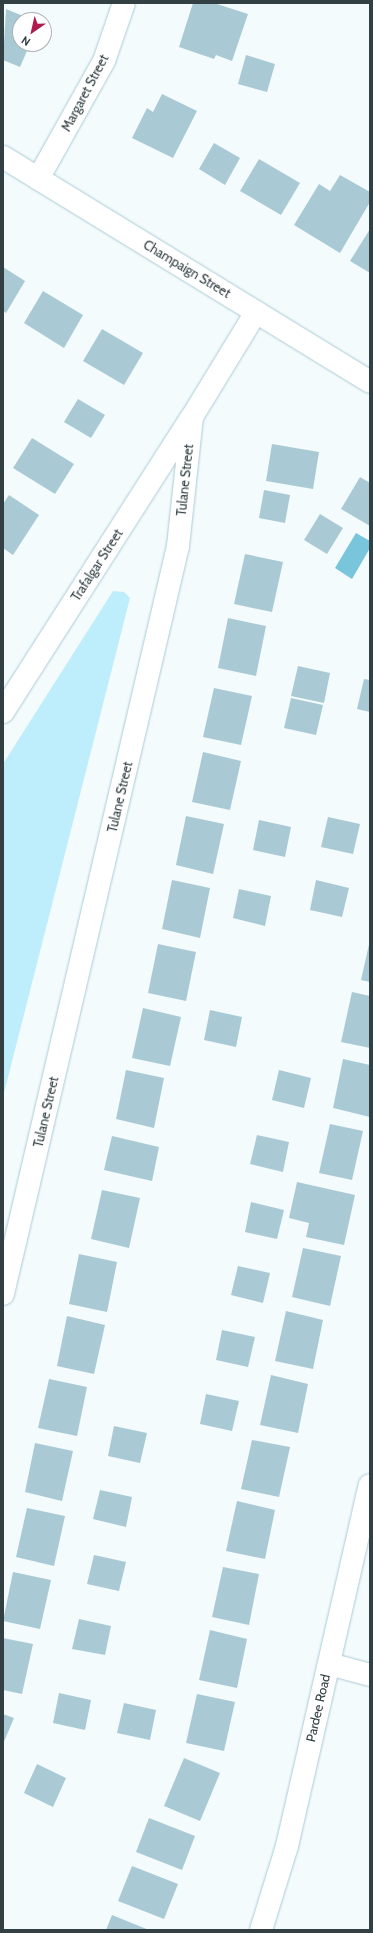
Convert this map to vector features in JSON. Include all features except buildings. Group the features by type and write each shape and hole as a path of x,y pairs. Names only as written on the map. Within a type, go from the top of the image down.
{"street":[{"name":"Margaret Street","path":"38,179 104,61 124,3"},
{"name":"Champaign Street","path":"3,157 370,382"},
{"name":"Tulane Street","path":"3,1294 178,546 192,417 256,312"},
{"name":"Trafalgar Street","path":"3,712 192,417"},
{"name":"Pardee Road","path":"261,1930 287,1846 370,1485"},
{"path":"329,1664 370,1675"}],"shaded area":[{"path":"356,533 370,541 370,548 352,579 335,568"},
{"path":"113,591 124,592 130,598 3,1097 3,764"}]}
